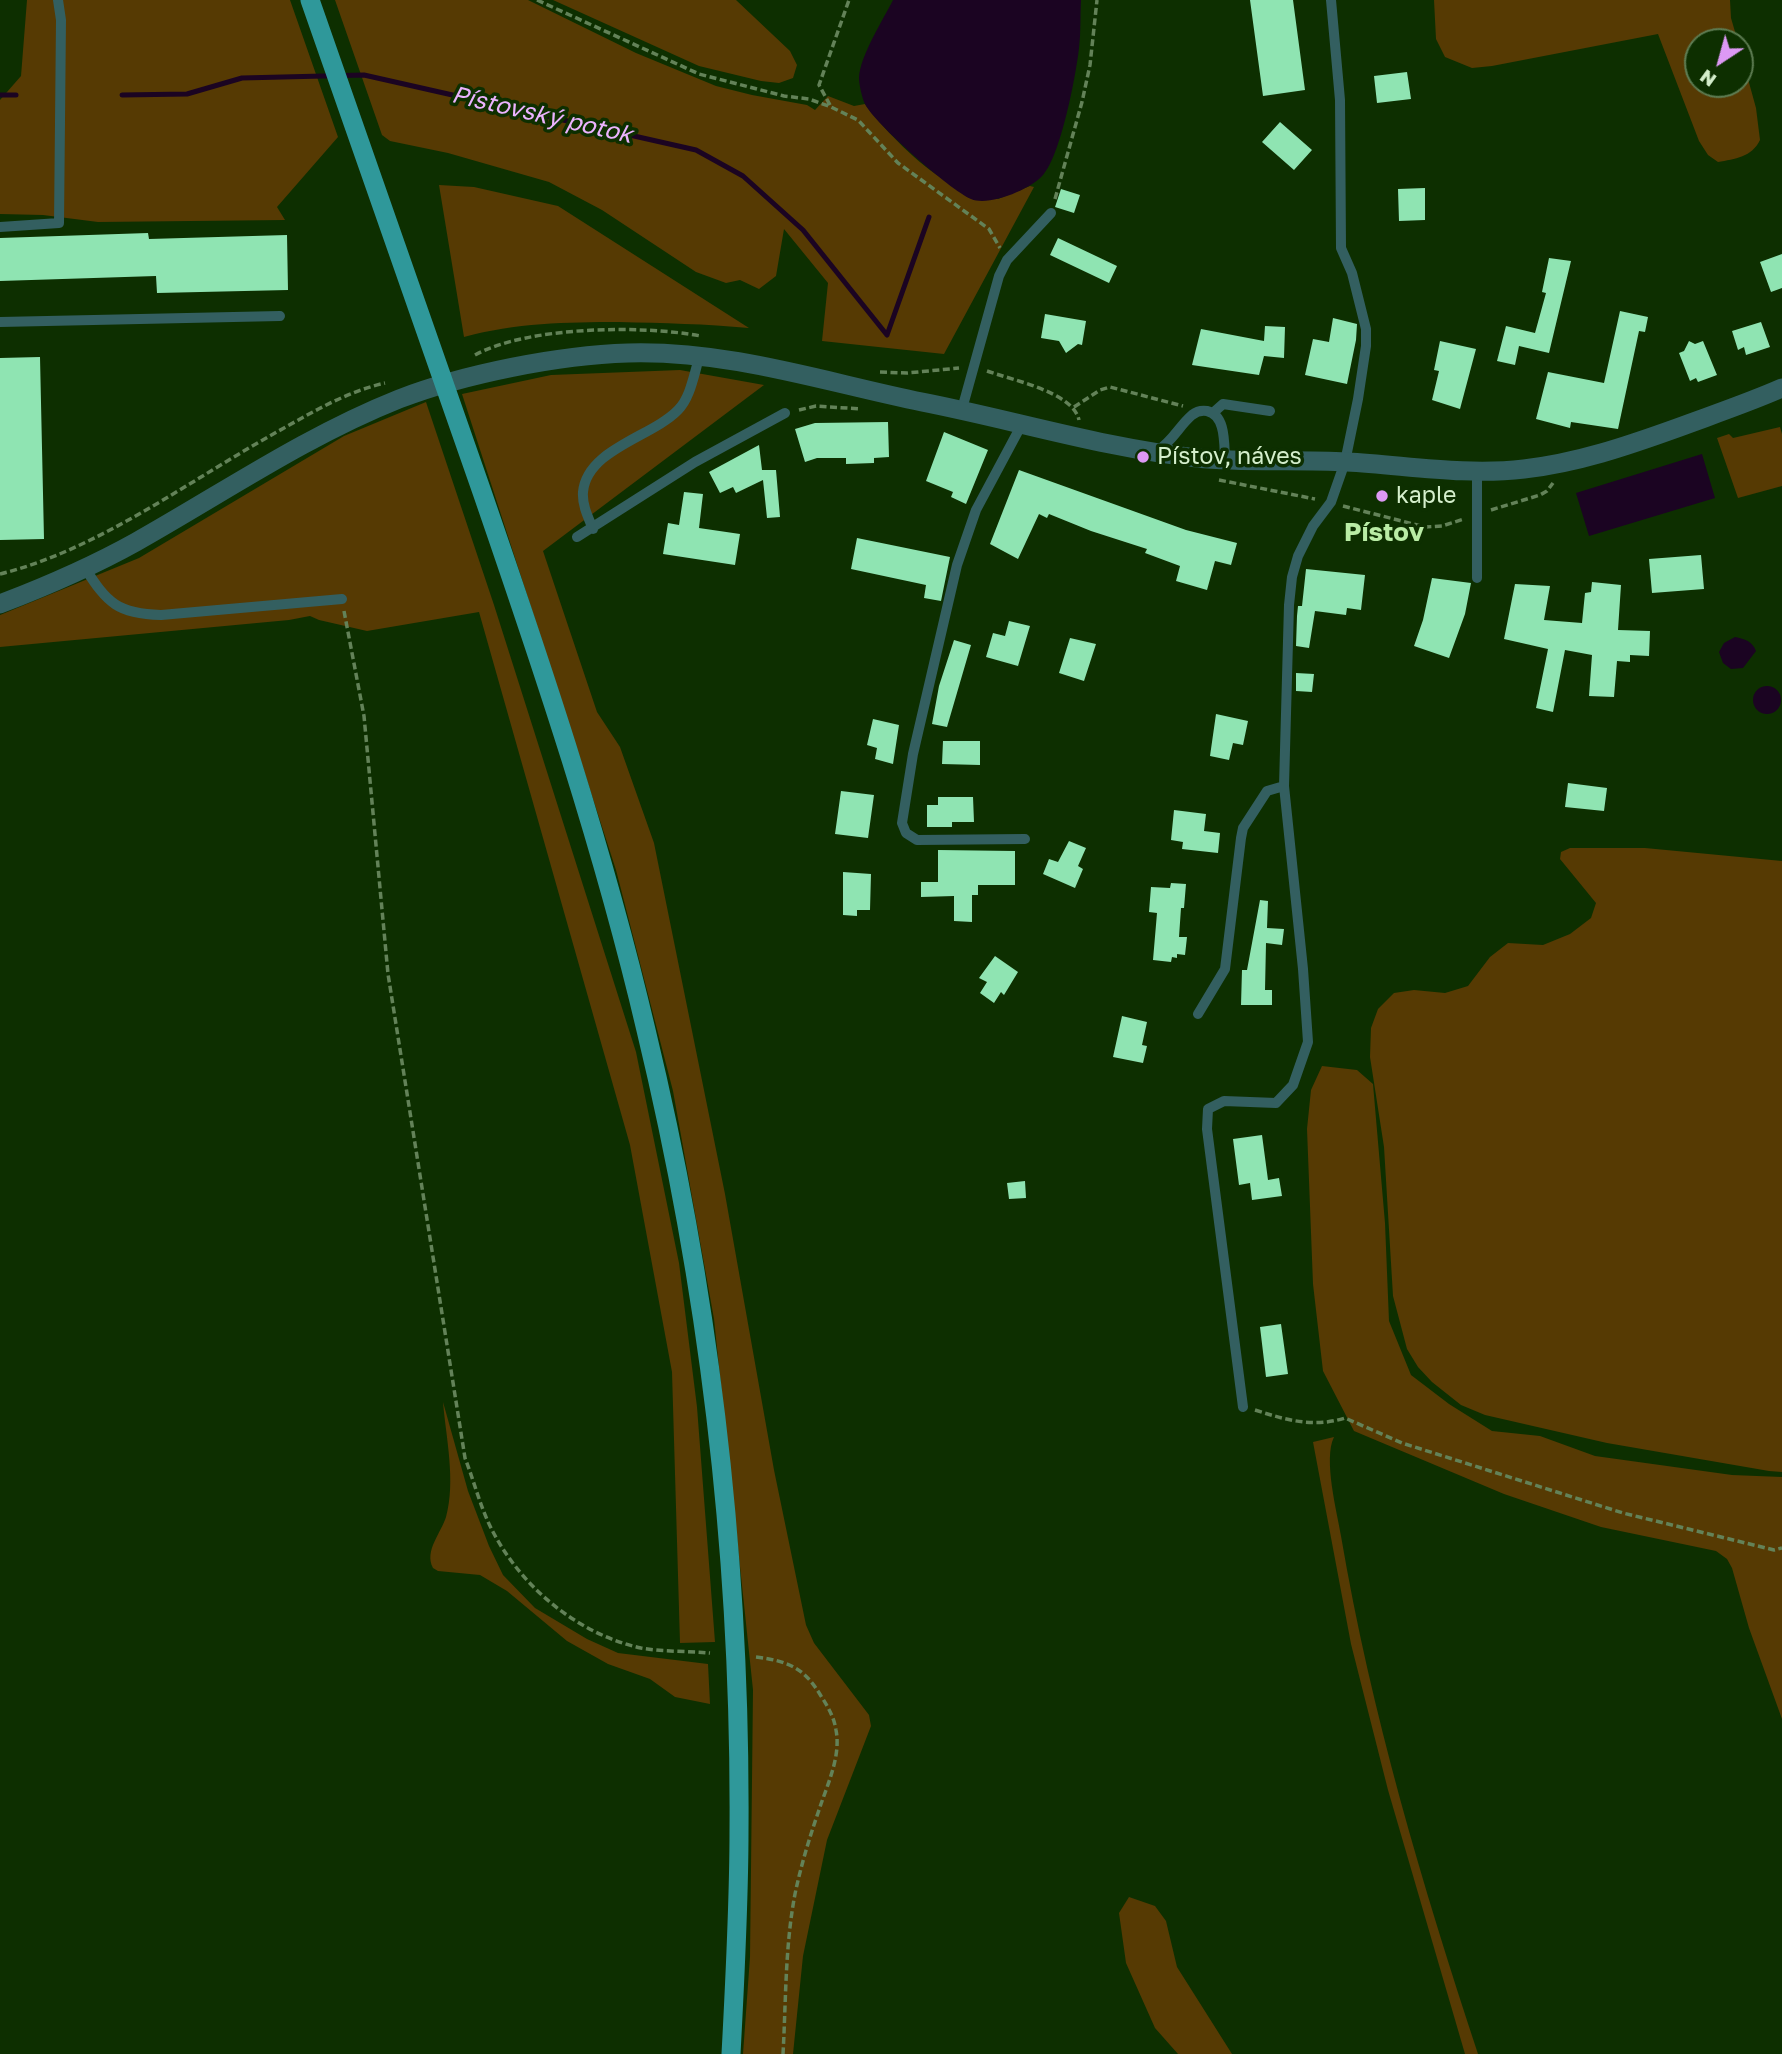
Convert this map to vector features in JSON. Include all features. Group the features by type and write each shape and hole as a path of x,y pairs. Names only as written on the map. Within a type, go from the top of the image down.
{"main road":[{"path":"310,0 536,649 602,860 646,1031 670,1139 694,1271 713,1402 727,1533 736,1689 739,1840 731,2054"}],"street":[{"path":"0,604 85,568 135,543 234,483 317,438 400,399 463,380 553,360 624,353 700,355 741,361 962,409 1082,439 1156,452 1225,459 1345,462 1477,472 1526,469 1611,452 1782,388"}],"lane":[{"path":"0,227 60,223 61,20 58,0"},
{"path":"1243,1407 1208,1119 1209,1109 1224,1101 1276,1103 1293,1084 1308,1042 1284,786 1292,577 1298,556 1313,526 1331,502 1345,462 1358,399 1366,329 1352,273 1341,248 1340,100 1331,0"},
{"path":"962,409 986,316 1007,260 1051,213"},
{"path":"0,322 281,316"},
{"path":"593,528 584,505 583,492 589,474 599,462 617,449 666,421 681,408 700,355"},
{"path":"1214,412 1223,404 1270,411"},
{"path":"1156,452 1172,439 1193,414 1202,410 1214,412 1219,419 1225,459"},
{"path":"577,537 695,463 785,413"},
{"path":"1022,424 976,510 957,565 916,741 902,823 906,833 917,840 1025,839"},
{"path":"1477,472 1477,578"},
{"path":"85,568 101,593 118,607 137,615 342,599"},
{"path":"1198,1014 1225,969 1243,828 1267,791 1284,786"}],"path":[{"path":"537,0 699,74 784,96 809,99 858,120 898,163 989,229 1007,260"},
{"path":"831,107 819,85 849,0"},
{"path":"1051,213 1090,65 1097,0"},
{"path":"691,334 710,337"},
{"path":"879,372 907,373 974,367 1061,398 1074,407 1082,439"},
{"path":"1074,407 1100,390 1110,387 1182,405 1193,414"},
{"path":"1331,502 1425,527 1442,526 1535,496"},
{"path":"342,599 364,716 388,974 465,1458 491,1528 517,1571 566,1615 594,1630 642,1648 710,1653"},
{"path":"1243,1407 1280,1419 1325,1424 1345,1418 1402,1443 1623,1513 1774,1550 1782,1548"},
{"path":"756,1657 782,1661 805,1674 831,1712 836,1732 836,1757 795,1893 783,2054"}],"shaded area":[{"path":"27,0 290,0 338,137 277,207 285,220 98,222 43,215 0,214 0,100 21,76"},
{"path":"335,0 528,0 636,53 716,86 807,105 815,110 828,96 854,106 865,104 914,157 936,174 965,188 998,199 1030,186 1034,187 944,354 822,341 828,283 784,229 776,276 759,289 740,280 726,283 696,272 602,210 549,182 448,153 390,141 382,135"},
{"path":"553,0 736,0 790,51 797,65 793,78 779,83 699,66"},
{"path":"893,0 1081,0 1079,48 1067,114 1050,165 1037,180 1020,191 999,199 971,199 931,170 871,113 862,95 860,69"},
{"path":"1434,0 1730,0 1734,28 1684,28 1684,98 1753,98 1760,140 1748,154 1737,158 1718,162 1708,155 1699,141 1658,34 1472,68 1445,57 1436,39"},
{"path":"439,185 474,187 558,206 749,328 668,323 580,322 522,326 464,337"},
{"path":"680,370 764,385 543,551 597,712 620,747 654,843 725,1194 774,1470 806,1625 814,1643 869,1715 871,1726 827,1840 803,1956 793,2054 743,2054 750,1957 753,1690 714,1319 673,1091 616,870 462,394 551,375"},
{"path":"426,402 494,605 636,1052 679,1263 697,1407 715,1642 680,1643 672,1372 630,1145 479,612 367,631 310,616 0,647 0,615 139,558 344,436"},
{"path":"1780,427 1782,486 1738,498 1717,438 1729,434 1733,438"},
{"path":"1702,454 1715,498 1589,536 1576,493"},
{"path":"1735,637 1748,641 1756,651 1743,668 1731,669 1723,663 1719,652 1724,643"},
{"path":"1767,686 1777,690 1781,700 1777,710 1767,714 1757,710 1753,700 1757,690"},
{"path":"1570,848 1645,848 1782,861 1782,1472 1607,1443 1485,1415 1461,1405 1432,1382 1418,1367 1407,1349 1393,1296 1384,1147 1370,1057 1371,1028 1378,1009 1394,993 1414,990 1445,993 1468,986 1490,957 1508,943 1543,945 1570,934 1591,918 1596,903 1560,859 1561,852"},
{"path":"1322,1066 1357,1070 1373,1084 1385,1223 1389,1321 1411,1375 1449,1404 1492,1431 1540,1436 1595,1456 1732,1475 1782,1477 1782,1719 1749,1628 1732,1568 1727,1559 1716,1551 1601,1527 1504,1494 1354,1431 1323,1371 1313,1284 1307,1129 1311,1090"},
{"path":"443,1402 468,1491 503,1575 535,1608 587,1639 618,1653 708,1664 710,1704 675,1697 650,1679 608,1664 567,1641 507,1591 480,1575 438,1571 433,1568 432,1549 446,1517 450,1489"},
{"path":"1334,1437 1330,1458 1332,1486 1367,1668 1418,1862 1478,2054 1465,2054 1388,1790 1351,1644 1313,1442"},
{"path":"1129,1897 1155,1906 1166,1921 1177,1967 1232,2054 1178,2054 1155,2028 1126,1963 1119,1913"}],"building":[{"path":"1250,0 1293,0 1305,90 1263,96"},
{"path":"1407,72 1411,99 1377,103 1374,76"},
{"path":"1280,122 1312,150 1294,170 1262,142"},
{"path":"1425,188 1425,220 1399,221 1398,189"},
{"path":"1061,189 1080,195 1074,213 1055,207"},
{"path":"148,233 149,239 287,235 288,290 157,293 156,276 0,281 0,238"},
{"path":"1058,238 1117,266 1109,283 1050,255"},
{"path":"1782,254 1782,288 1771,292 1760,262"},
{"path":"1549,258 1571,261 1549,353 1519,346 1515,365 1497,361 1506,326 1535,333 1546,293 1542,292"},
{"path":"1620,311 1648,317 1645,332 1639,331 1618,429 1571,422 1570,428 1536,419 1548,372 1604,383"},
{"path":"1045,314 1086,321 1082,345 1078,344 1066,353 1059,341 1041,338"},
{"path":"1333,318 1357,324 1347,384 1305,375 1313,339 1329,342"},
{"path":"1761,322 1770,347 1746,355 1744,347 1738,350 1732,331"},
{"path":"1265,326 1285,327 1284,358 1264,356 1259,375 1192,365 1201,329 1264,341"},
{"path":"1440,341 1476,349 1460,409 1432,400 1439,371 1434,370"},
{"path":"1689,341 1695,344 1703,341 1717,375 1698,382 1696,378 1690,381 1679,353 1684,351"},
{"path":"40,357 44,539 0,540 0,358"},
{"path":"888,422 889,457 874,458 874,463 846,464 846,458 817,458 805,462 795,429 815,423"},
{"path":"944,432 988,450 966,504 951,497 953,492 926,481"},
{"path":"759,445 762,470 776,470 780,517 767,518 763,480 736,493 733,487 720,493 709,472"},
{"path":"1019,470 1186,530 1237,543 1231,565 1215,561 1207,590 1176,581 1180,566 1145,553 1147,549 1049,514 1047,518 1039,514 1018,559 990,544"},
{"path":"684,492 703,494 699,528 740,534 735,565 663,554 668,523 679,525"},
{"path":"857,538 950,557 941,601 924,598 926,585 851,569"},
{"path":"1701,555 1704,589 1652,593 1649,559"},
{"path":"1306,569 1365,575 1361,610 1347,608 1346,615 1315,611 1309,648 1296,646 1298,606 1302,606"},
{"path":"1432,578 1471,583 1465,614 1449,658 1414,646"},
{"path":"1592,582 1621,585 1618,630 1650,631 1649,656 1630,655 1630,662 1617,661 1614,697 1589,696 1592,655 1565,650 1553,712 1536,708 1548,649 1504,639 1515,584 1550,586 1544,620 1582,623 1585,593 1591,592"},
{"path":"1009,621 1030,626 1018,666 986,657 993,633 1005,636"},
{"path":"1070,638 1096,644 1084,681 1059,673"},
{"path":"954,640 971,645 947,727 932,724 939,686"},
{"path":"1296,673 1314,674 1312,692 1296,691"},
{"path":"1216,714 1248,721 1243,745 1233,743 1229,760 1210,756"},
{"path":"873,719 899,725 893,764 875,759 877,748 867,745"},
{"path":"943,741 980,741 980,765 942,764"},
{"path":"1568,783 1607,788 1604,811 1565,807"},
{"path":"841,791 874,795 868,838 835,834"},
{"path":"938,797 973,797 974,822 952,822 952,827 927,827 927,805 938,805"},
{"path":"1174,810 1206,814 1204,831 1220,833 1218,853 1182,849 1183,842 1171,840"},
{"path":"1069,841 1086,848 1078,866 1083,869 1075,888 1043,874 1049,859 1058,862"},
{"path":"938,850 1015,851 1015,885 978,885 978,895 972,895 972,922 954,921 954,896 921,897 921,882 938,882"},
{"path":"843,872 871,874 870,910 857,910 857,916 843,915"},
{"path":"1171,883 1186,884 1179,937 1187,937 1185,955 1177,954 1177,958 1172,957 1171,962 1153,960 1157,913 1149,912 1151,887 1170,888"},
{"path":"1260,900 1268,901 1267,928 1284,929 1282,945 1266,943 1265,990 1272,990 1272,1005 1241,1005 1242,970 1247,970"},
{"path":"995,956 1018,972 1004,995 1001,992 994,1003 980,993 987,982 979,978"},
{"path":"1122,1016 1147,1022 1142,1045 1147,1046 1143,1063 1113,1057"},
{"path":"1262,1135 1268,1180 1279,1178 1282,1196 1252,1200 1250,1183 1239,1185 1233,1139"},
{"path":"1025,1181 1026,1198 1009,1199 1007,1183"},
{"path":"1281,1324 1288,1374 1266,1377 1260,1327"}],"waterway":[{"name":"Pístovský potok","path":"122,95 187,94 242,78 364,75 696,150 743,176 803,230 887,335"},
{"name":"Pístovský potok","path":"0,95 16,95"},
{"path":"887,335 929,217"}],"place":[{"name":"Pístov, náves","path":"1143,457"},
{"name":"kaple","path":"1382,496"}],"district":[{"name":"Pístov","path":"1384,533"}]}
